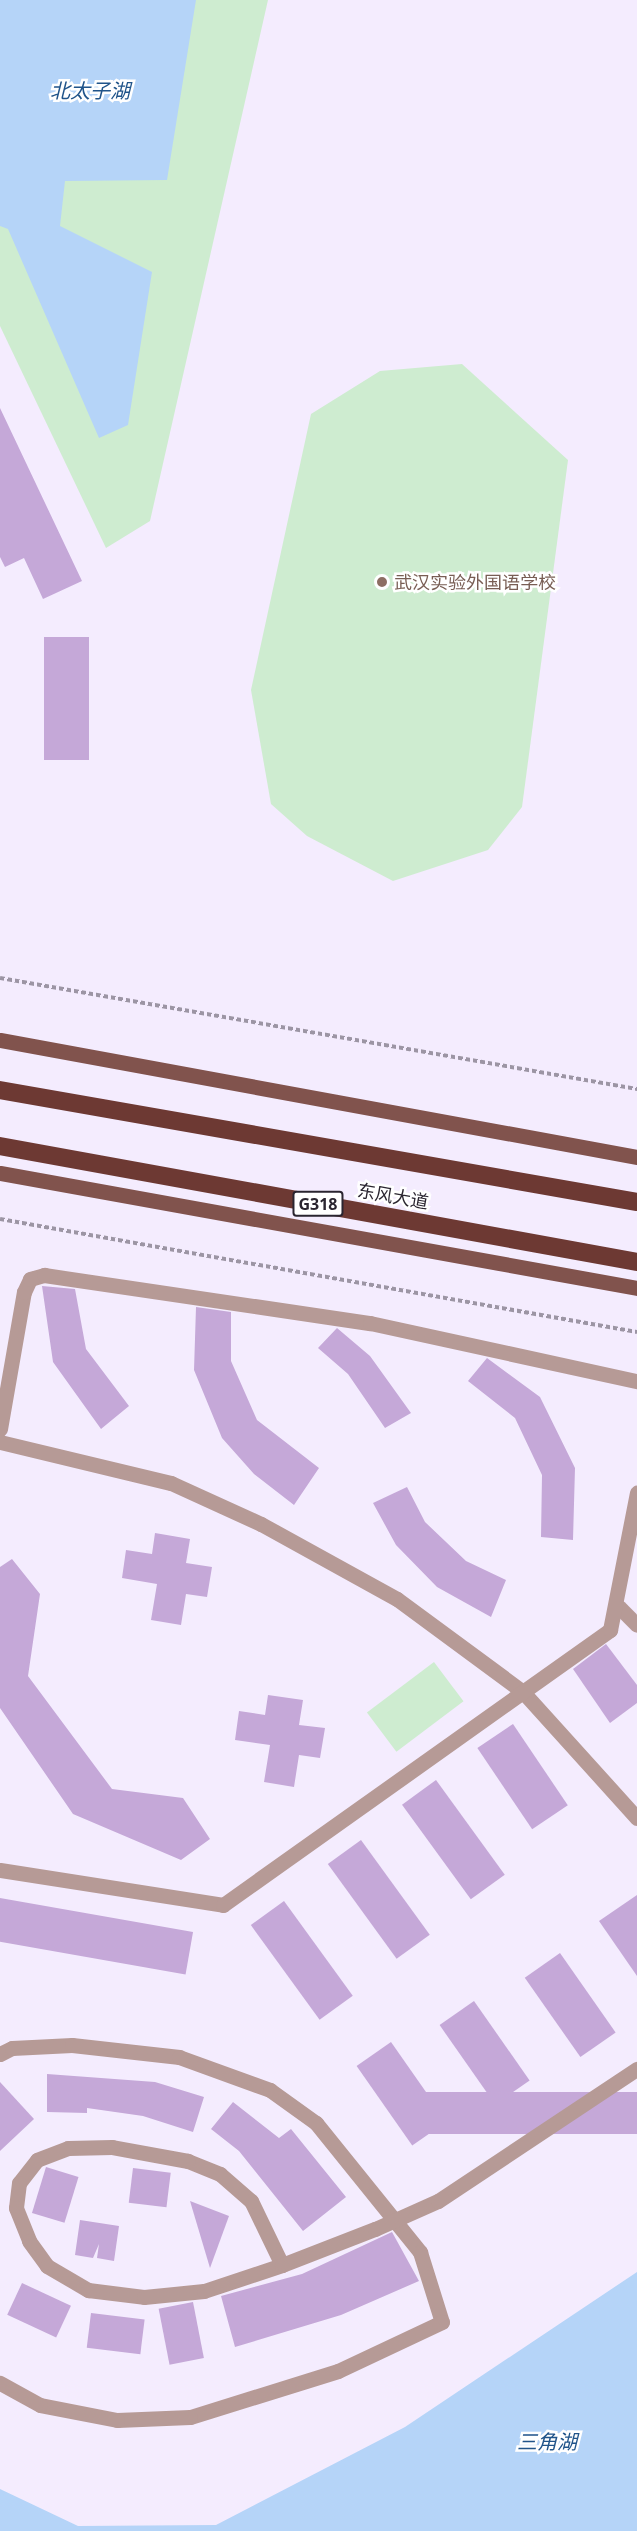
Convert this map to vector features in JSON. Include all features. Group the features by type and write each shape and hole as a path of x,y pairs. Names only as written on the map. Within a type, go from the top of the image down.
{"highway":[{"name":"东风大道","path":"3,1090 637,1202"},
{"name":"东风大道","path":"0,1146 637,1262"}],"main road":[{"path":"0,1040 637,1157"},
{"path":"0,1173 637,1287"}],"street":[{"path":"0,1429 24,1292 30,1279 44,1275 370,1323 637,1381"},
{"path":"0,1442 171,1483 261,1524 397,1599 523,1692 637,1818"},
{"path":"0,1870 223,1905 610,1630 619,1607 637,1493"},
{"path":"619,1607 637,1625"},
{"path":"0,2054 12,2048 72,2045 179,2057 270,2090 316,2123 420,2252 442,2322 338,2371 259,2399 180,2418 106,2418 40,2405 0,2383"},
{"path":"282,2265 251,2201 220,2174 188,2161 112,2147 68,2148 37,2160 19,2182 16,2208 29,2241 47,2266 88,2290 144,2297 204,2291 282,2265 438,2201 637,2069"}],"path":[{"path":"0,978 637,1089"},
{"path":"0,1219 637,1332"}],"green space":[{"path":"0,0 268,0 150,521 106,548 0,326"},
{"path":"462,364 568,460 522,807 488,850 393,881 307,836 271,804 251,690 311,414 380,371"},
{"path":"434,1662 463,1701 396,1752 367,1713"}],"water":[{"name":"北太子湖","path":"0,0 196,0 167,180 65,181 60,226 152,272 128,425 99,438 8,229 0,226"},
{"name":"三角湖","path":"637,2272 637,2531 0,2531 0,2489 78,2526 216,2525 405,2427"}],"building":[{"path":"0,408 82,581 43,599 24,558 5,567 0,557"},
{"path":"44,637 89,637 89,760 44,760"},
{"path":"42,1286 75,1289 86,1349 129,1406 101,1429 53,1362"},
{"path":"196,1307 231,1312 231,1361 257,1420 319,1468 294,1505 254,1474 222,1438 194,1370"},
{"path":"337,1328 370,1356 411,1413 385,1428 348,1374 318,1348"},
{"path":"487,1358 540,1397 575,1468 573,1540 541,1537 542,1475 515,1418 468,1381"},
{"path":"407,1487 425,1522 466,1561 506,1580 491,1617 437,1587 396,1545 373,1503"},
{"path":"155,1533 190,1539 186,1563 212,1567 207,1597 186,1594 181,1625 151,1620 157,1584 122,1578 126,1550 152,1554"},
{"path":"12,1559 40,1594 28,1676 112,1789 183,1798 210,1839 181,1860 73,1814 0,1708 0,1567"},
{"path":"606,1644 637,1685 637,1703 610,1723 573,1669"},
{"path":"268,1695 303,1700 299,1725 325,1728 320,1758 299,1755 294,1787 264,1782 270,1745 235,1740 239,1711 265,1715"},
{"path":"513,1724 568,1805 532,1829 477,1748"},
{"path":"436,1780 505,1875 471,1899 402,1805"},
{"path":"361,1840 430,1935 397,1959 328,1864"},
{"path":"637,1895 637,1976 599,1921"},
{"path":"0,1898 193,1932 186,1974 0,1942"},
{"path":"284,1901 353,1996 320,2020 251,1925"},
{"path":"560,1953 616,2032 580,2057 525,1978"},
{"path":"474,2001 530,2080 495,2105 440,2025"},
{"path":"391,2042 447,2121 412,2146 357,2066"},
{"path":"47,2074 155,2082 204,2097 193,2132 143,2116 87,2108 87,2113 47,2112"},
{"path":"0,2082 34,2119 0,2151"},
{"path":"418,2092 637,2092 637,2134 418,2134"},
{"path":"233,2102 279,2138 291,2129 346,2197 303,2231 239,2151 211,2129"},
{"path":"46,2167 79,2177 64,2223 32,2213"},
{"path":"133,2168 171,2173 166,2207 129,2203"},
{"path":"190,2201 229,2216 210,2268"},
{"path":"80,2220 119,2226 114,2261 97,2258 99,2244 93,2258 75,2255"},
{"path":"392,2232 419,2281 341,2315 235,2347 221,2296 302,2274"},
{"path":"22,2283 71,2306 56,2338 7,2315"},
{"path":"193,2302 204,2358 170,2365 159,2309"},
{"path":"91,2313 145,2320 140,2354 87,2348"}],"place":[{"name":"武汉实验外国语学校","path":"382,582"}]}
